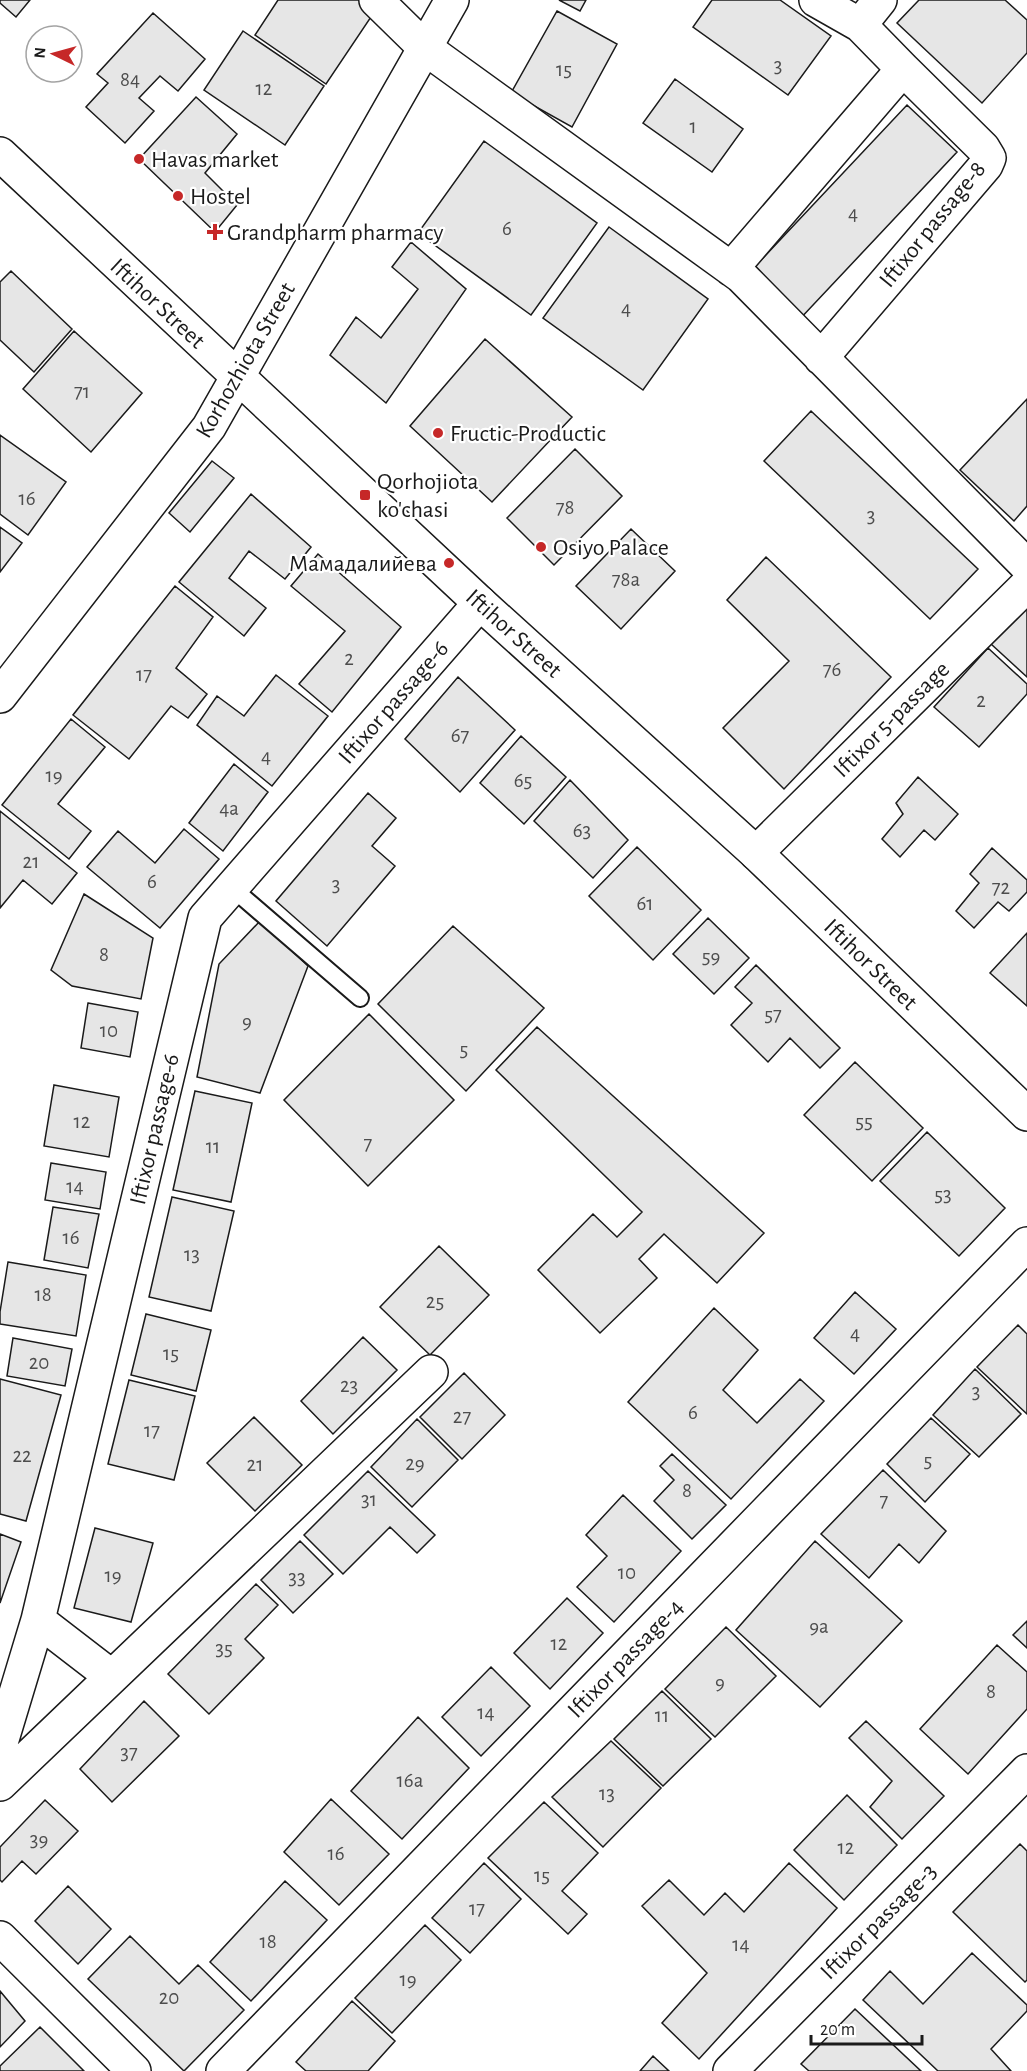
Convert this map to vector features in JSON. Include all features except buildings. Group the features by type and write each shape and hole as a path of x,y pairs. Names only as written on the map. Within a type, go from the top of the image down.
{"street":[{"path":"376,0 425,48 741,276 1027,566"},
{"name":"Korhozhiota Street","path":"0,696 209,427 452,0"},
{"name":"Iftixor passage-8","path":"816,0 860,25 983,148 989,158 986,165 821,358"},
{"path":"860,25 880,0"},
{"path":"731,269 903,69"},
{"name":"Iftihor Street","path":"0,154 480,603 756,853 1027,1114"},
{"name":"Iftixor 5-passage","path":"756,853 1027,585"},
{"name":"Iftixor passage-6","path":"0,1746 38,1620 205,918 480,603"},
{"name":"Iftixor passage-4","path":"223,2071 1027,1244"},
{"path":"0,1784 431,1372"},
{"path":"38,1620 112,1677"},
{"name":"Iftixor passage-3","path":"730,2071 1027,1770"},
{"path":"0,1938 134,2071"}],"lane":[{"path":"231,886 360,998"}],"place":[{"name":"Havas market","path":"139,159"},
{"name":"Hostel","path":"178,196"},
{"name":"Grandpharm pharmacy","path":"215,232"},
{"name":"Fructic-Productic","path":"438,433"},
{"name":"Qorhojiota ko'chasi","path":"365,495"},
{"name":"Osiyo Palace","path":"541,547"},
{"name":"Мамадалийева","path":"449,563"}]}
